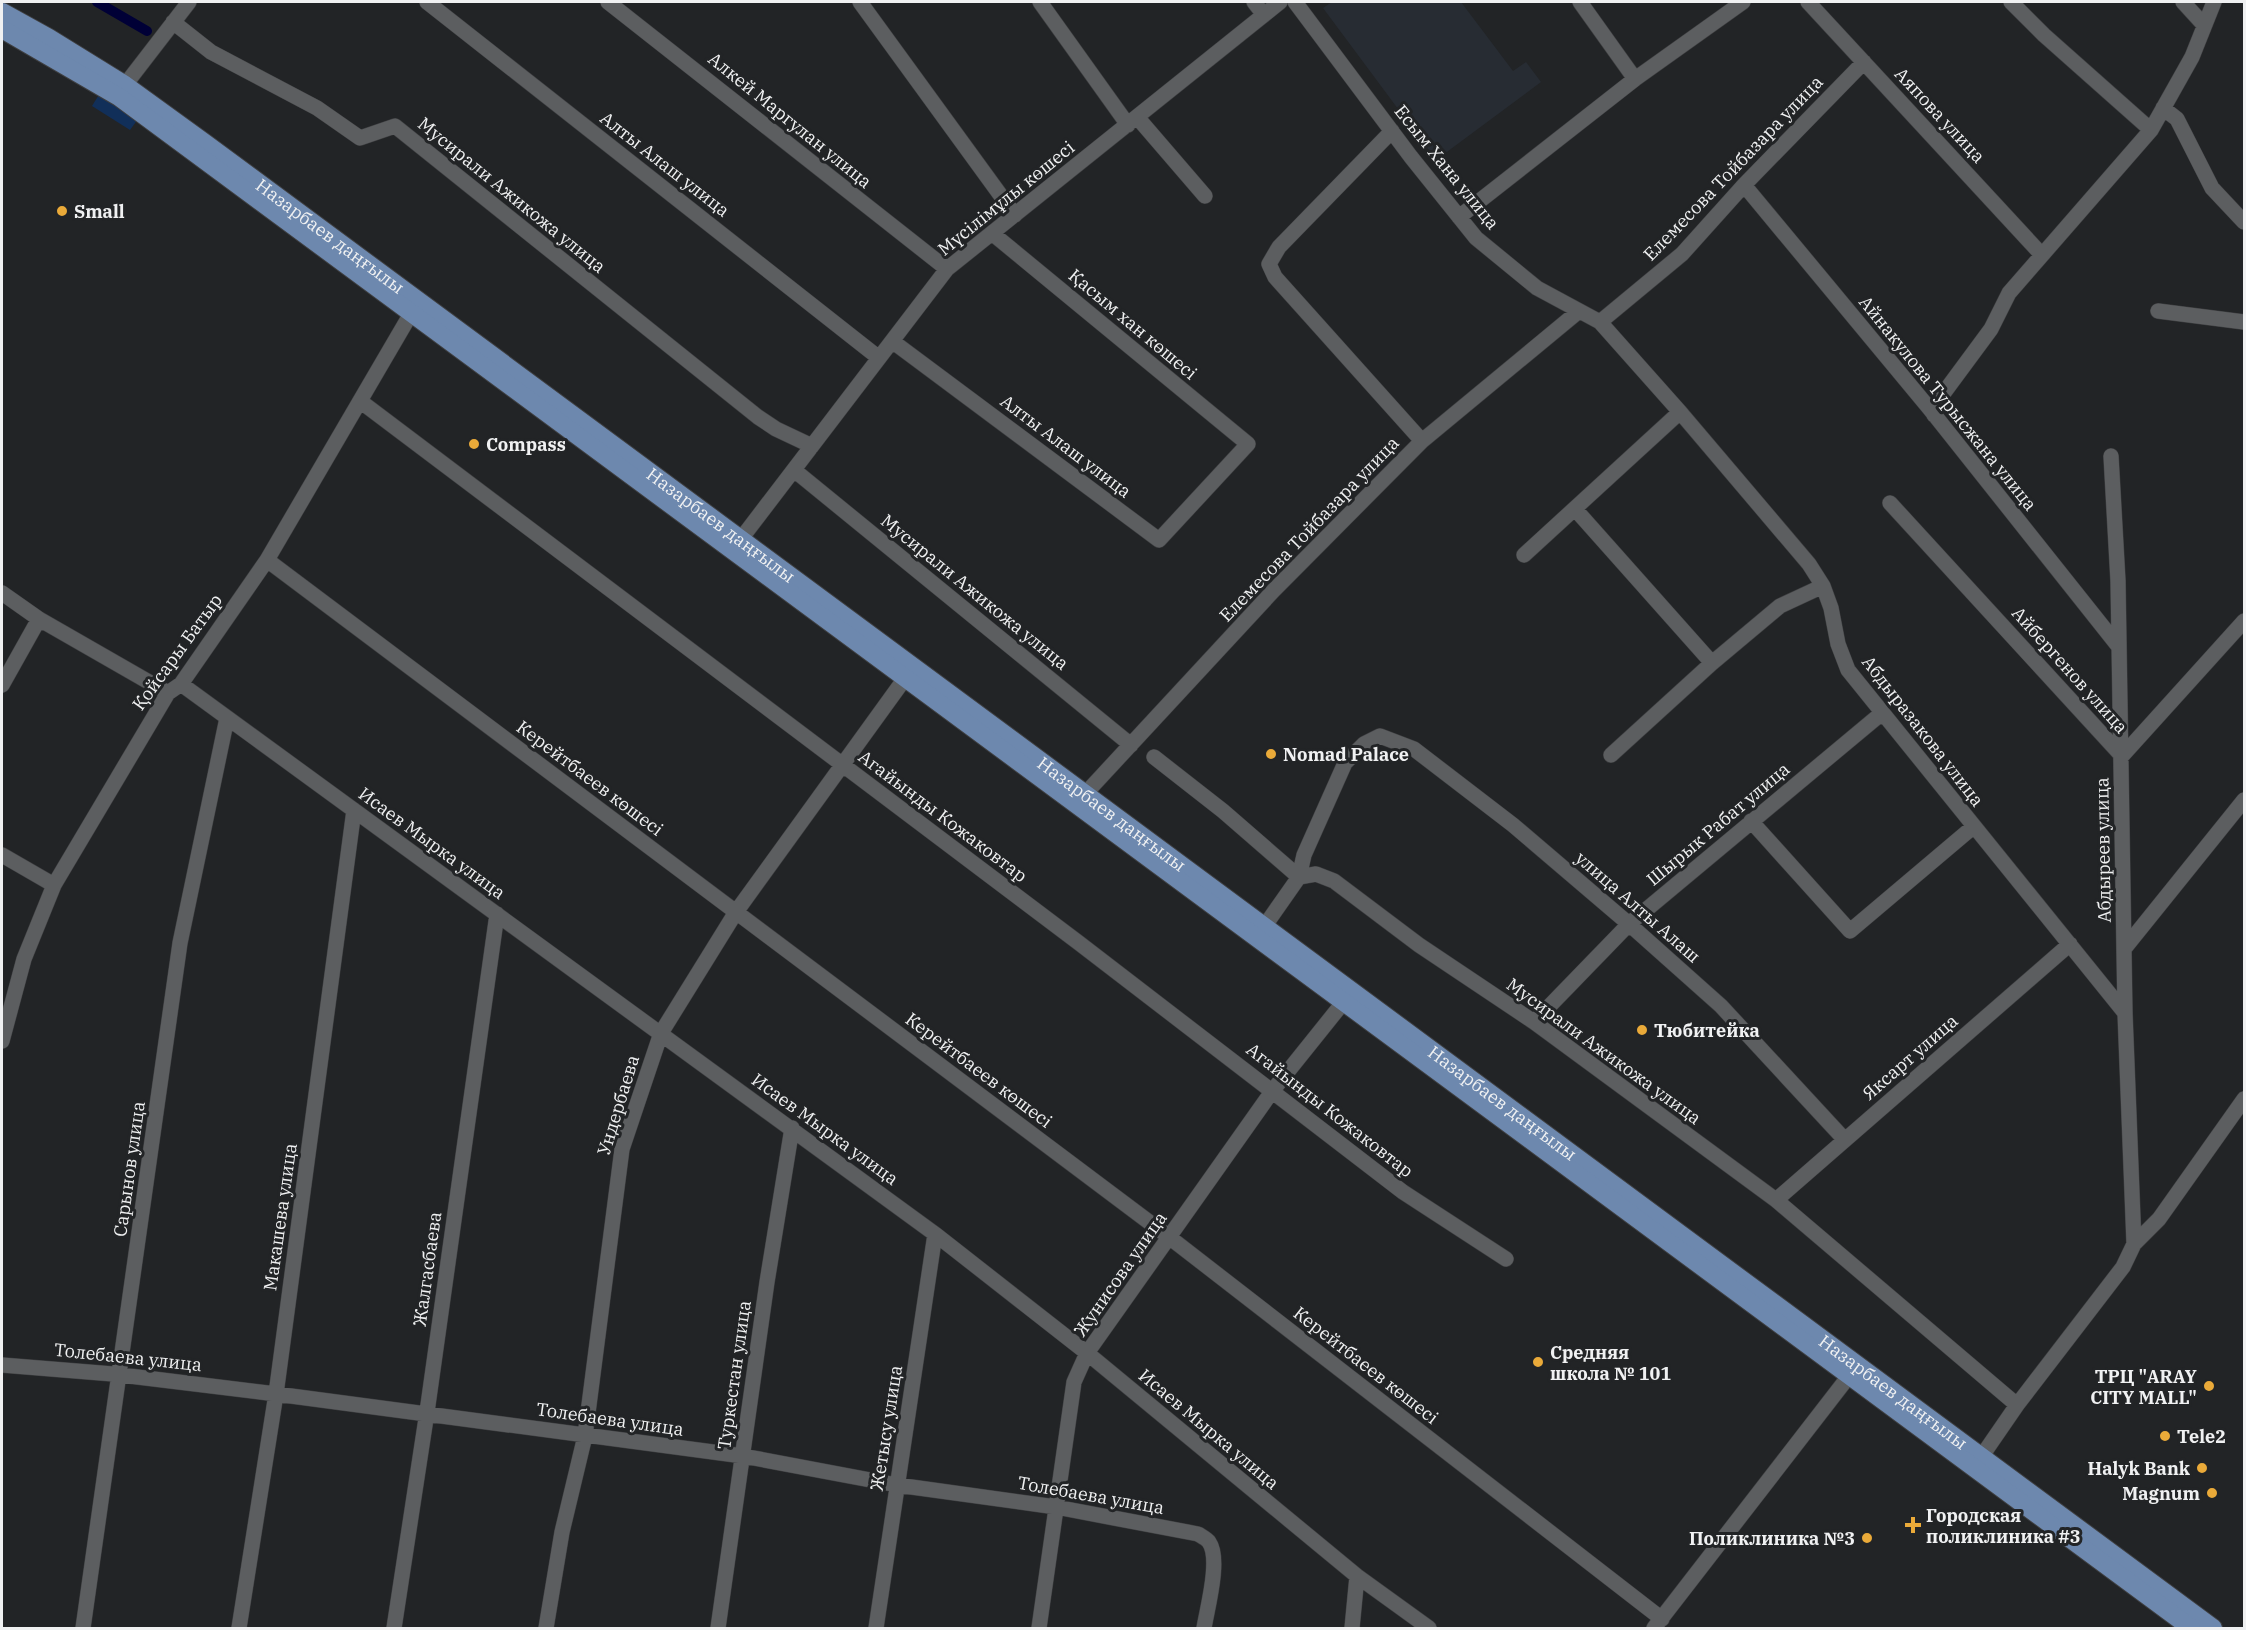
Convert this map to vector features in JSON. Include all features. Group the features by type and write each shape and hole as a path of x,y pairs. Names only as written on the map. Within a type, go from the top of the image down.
{"main road":[{"name":"Назарбаев даңғылы","path":"2,12 125,84 201,149 414,308 1977,1462 2213,1629"},
{"name":"Назарбаев даңғылы","path":"2,29 119,97 201,149"},
{"name":"Назарбаев даңғылы","path":"909,673 1085,794 1264,927 1347,997 1849,1376 1977,1462 2191,1629"}],"street":[{"path":"125,84 189,2"},
{"name":"Алты Алаш улица","path":"427,2 879,358"},
{"name":"Алкей Маргулан улица","path":"610,2 947,269"},
{"path":"860,2 1015,215"},
{"path":"1040,2 1132,121 1206,196"},
{"path":"1254,2 1264,15"},
{"name":"Мүсілімұлы көшесі","path":"736,545 947,269 1280,2"},
{"name":"Есым Хана улица","path":"1295,2 1476,238 1537,288 1600,322"},
{"path":"1580,2 1635,79"},
{"path":"1459,217 1635,79 1743,2"},
{"name":"Аяпова улица","path":"1808,2 2042,255"},
{"path":"2011,2 2044,35 2151,130"},
{"path":"2182,2 2204,25"},
{"path":"1934,415 1940,398 1991,329 2008,293 2151,130 2192,57 2214,2"},
{"name":"Мусирали Ажикожа улица","path":"173,22 211,52 317,108 360,138 395,126 758,417 776,429 812,446"},
{"name":"Елемесова Тойбазара улица","path":"1600,322 1682,254 1744,185 1864,62"},
{"path":"2163,108 2176,119 2212,188 2244,222"},
{"path":"1392,131 1279,247 1269,264 1275,277 1422,441"},
{"name":"Айнакулова Турысжана улица","path":"1744,185 1934,415 2119,647"},
{"name":"Қасым хан көшесі","path":"993,234 1248,444 1159,540"},
{"name":"Қойсары Батыр","path":"2,1041 24,959 54,885 174,689 267,560 414,308"},
{"name":"Елемесова Тойбазара улица","path":"1085,794 1274,590 1422,441 1579,310"},
{"path":"2158,310 2244,322"},
{"name":"Абдыразакова улица","path":"1600,322 1809,564 1831,608 1838,644 1848,670 2125,1014"},
{"name":"Алты Алаш улица","path":"892,341 1159,540"},
{"name":"Агайынды Кожаковтар","path":"360,401 1273,1090 1403,1192 1506,1259"},
{"path":"1524,555 1680,412"},
{"name":"Абдыреев улица","path":"2111,456 2119,647 2125,1014 2134,1244"},
{"name":"Мусирали Ажикожа улица","path":"794,470 1131,744"},
{"name":"Айбергенов улица","path":"1890,503 2122,756 2244,621"},
{"path":"1575,509 1712,663"},
{"name":"Керейтбаеев көшесі","path":"267,560 1169,1238 1658,1624"},
{"path":"1611,755 1712,663 1780,606 1822,586"},
{"name":"Исаев Мырка улица","path":"2,593 39,619 227,718 792,1128 935,1234 1087,1353 1357,1576 1428,1629"},
{"path":"2,685 39,619"},
{"name":"Ундербаева","path":"546,1629 562,1532 585,1436 622,1149 662,1034 736,912 909,673"},
{"name":"Шырык Рабат улица","path":"1534,1022 1629,924 1882,713"},
{"name":"Сарынов улица","path":"83,1629 180,943 227,718"},
{"name":"улица Алты Алаш","path":"1299,877 1304,855 1345,763 1364,744 1380,736 1414,749 1513,825 1721,1006 1845,1140"},
{"path":"1154,757 1223,811 1299,877 1264,927"},
{"path":"2124,949 2244,800"},
{"name":"Макашева улица","path":"239,1629 276,1394 354,810"},
{"path":"1750,821 1851,931 1973,827"},
{"path":"2,855 54,885"},
{"name":"Мусирали Ажикожа улица","path":"1299,877 1316,874 1334,881 1419,945 1534,1022 1776,1200 2017,1405"},
{"name":"Жалгасбаева","path":"394,1629 497,914"},
{"name":"Яксарт улица","path":"1776,1200 2070,944"},
{"name":"Жунисова улица","path":"1039,1629 1074,1382 1087,1353 1273,1090 1347,997"},
{"path":"1977,1462 2017,1405 2123,1267 2134,1244 2159,1219 2244,1099"},
{"name":"Туркестан улица","path":"718,1629 767,1282 792,1128"},
{"name":"Жетысу улица","path":"876,1629 935,1234"},
{"name":"Толебаева улица","path":"2,1365 120,1375 427,1412 585,1436 743,1456 897,1485 1056,1507 1198,1534 1208,1541 1213,1551 1214,1564 1204,1629"},
{"path":"1658,1624 1849,1376"},
{"path":"1352,1629 1357,1576"}],"shaded area":[{"path":"1332,2 1461,2 1513,71 1526,62 1541,82 1436,160 1323,8"},
{"path":"100,93 138,119 130,130 92,106"}],"waterway":[{"path":"97,2 147,31"}],"place":[{"name":"Small","path":"62,211"},
{"name":"Compass","path":"474,444"},
{"name":"Nomad Palace","path":"1271,754"},
{"name":"Тюбитейка","path":"1642,1030"},
{"name":"Средняя школа № 101","path":"1538,1362"},
{"name":"ТРЦ \"ARAY CITY MALL\"","path":"2209,1386"},
{"name":"Tele2","path":"2165,1436"},
{"name":"Halyk Bank","path":"2202,1468"},
{"name":"Magnum","path":"2212,1493"},
{"name":"Городская поликлиника #3","path":"1913,1525"},
{"name":"Поликлиника №3","path":"1867,1538"}]}
